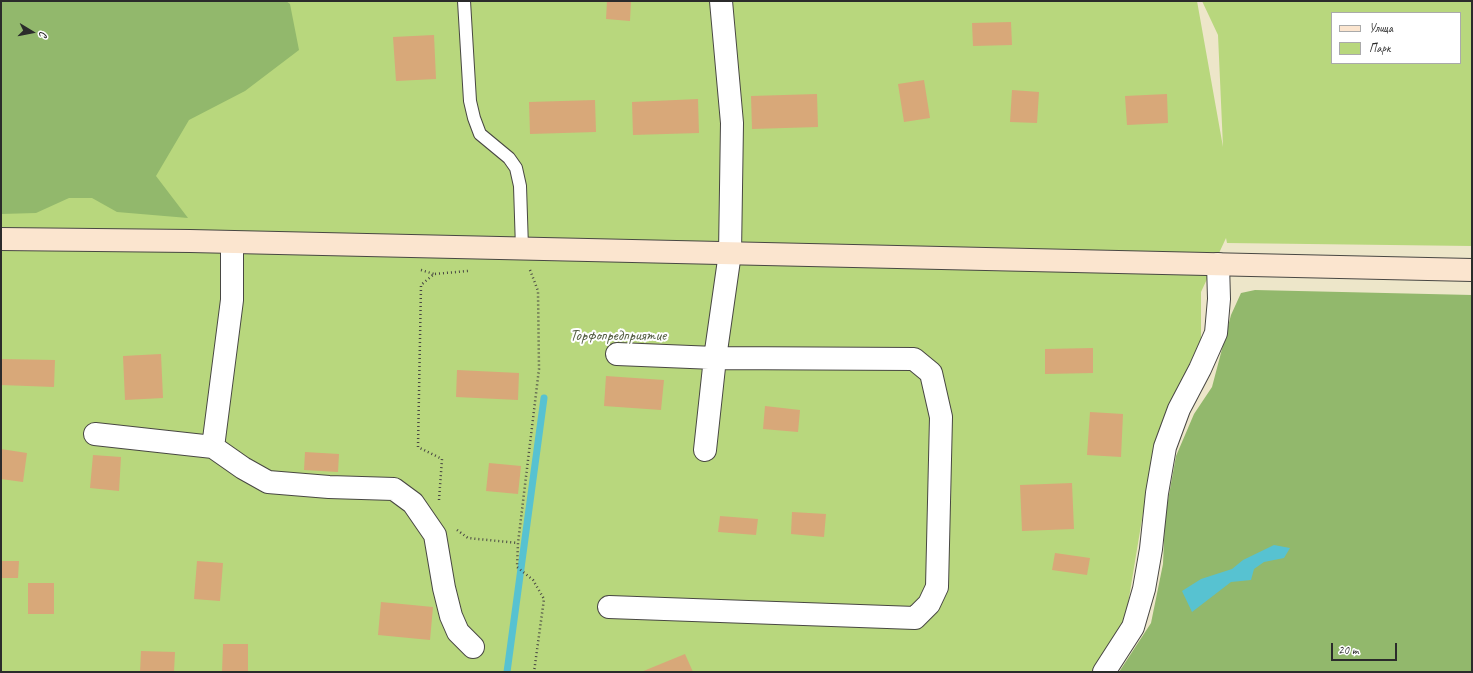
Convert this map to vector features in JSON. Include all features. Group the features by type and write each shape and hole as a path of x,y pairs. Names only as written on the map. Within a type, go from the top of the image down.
{"main road":[{"path":"1,239 232,242 526,258 730,253 1472,270"}],"street":[{"path":"705,450 715,358 730,253 732,123 721,1"},
{"path":"213,447 232,300 232,242"},
{"path":"1104,672 1133,627 1144,589 1165,447 1179,409 1200,369 1216,333 1219,299 1218,264"},
{"path":"609,608 915,618 929,604 937,587 941,417 931,373 914,359 715,358 617,354"},
{"path":"95,434 213,447 243,468 268,482 394,489 413,503 435,535 444,588 451,616 458,632 473,647"}],"lane":[{"path":"464,1 470,101 474,118 480,134 509,158 516,168 520,186 526,258"}],"path":[{"path":"526,258 538,291 539,369 518,543 517,568 533,580 544,599 534,672"},
{"path":"418,269 434,274 474,271"},
{"path":"434,274 421,285 418,447 442,459 438,502"},
{"path":"456,529 468,538 518,543"}],"green space":[{"name":"Торфопредприятие","path":"1,1 1197,1 1223,147 1218,35 1202,1 1472,1 1472,246 1227,243 1226,238 1201,292 1201,339 1169,409 1143,513 1126,616 1100,663 1092,672 1,672"},
{"path":"1,1 286,1 290,4 299,50 245,91 189,120 156,176 188,218 117,212 92,198 69,198 36,213 1,214"},
{"path":"1255,290 1472,295 1472,672 1119,672 1151,623 1163,564 1165,517 1176,456 1194,414 1212,387 1231,315 1241,293"}],"water":[{"path":"1274,545 1290,548 1284,558 1264,562 1254,569 1251,580 1231,582 1192,612 1182,591 1201,579 1232,569 1243,560"}],"building":[{"path":"607,1 631,1 630,21 606,19"},
{"path":"1011,22 1012,45 973,46 972,23"},
{"path":"434,35 436,79 396,81 393,37"},
{"path":"924,80 930,118 904,122 898,84"},
{"path":"1012,90 1039,92 1037,123 1010,122"},
{"path":"817,94 818,127 752,129 751,96"},
{"path":"1167,94 1168,123 1127,125 1125,96"},
{"path":"698,99 699,133 633,135 632,102"},
{"path":"595,100 596,132 530,134 529,102"},
{"path":"1093,348 1093,373 1045,374 1045,349"},
{"path":"161,354 163,398 125,400 123,356"},
{"path":"1,359 55,360 54,387 1,385"},
{"path":"457,370 519,373 518,400 456,397"},
{"path":"606,376 664,380 661,410 604,406"},
{"path":"765,406 800,410 798,432 763,429"},
{"path":"1090,412 1123,414 1121,457 1087,455"},
{"path":"1,449 27,453 23,482 1,479"},
{"path":"305,452 339,454 338,472 304,470"},
{"path":"93,455 121,457 119,491 90,488"},
{"path":"489,463 521,466 518,494 486,491"},
{"path":"1072,483 1074,529 1022,531 1020,485"},
{"path":"792,512 826,514 824,537 791,534"},
{"path":"720,516 758,519 756,535 718,532"},
{"path":"1055,553 1090,558 1087,575 1052,570"},
{"path":"1,561 19,561 18,578 1,578"},
{"path":"197,561 223,563 220,601 194,599"},
{"path":"28,583 54,583 54,614 28,614"},
{"path":"381,602 433,607 430,640 378,635"},
{"path":"223,644 248,644 248,672 222,672"},
{"path":"141,651 175,652 174,672 140,672"},
{"path":"685,654 693,672 641,672"}],"waterway":[{"path":"507,672 544,398"}]}
